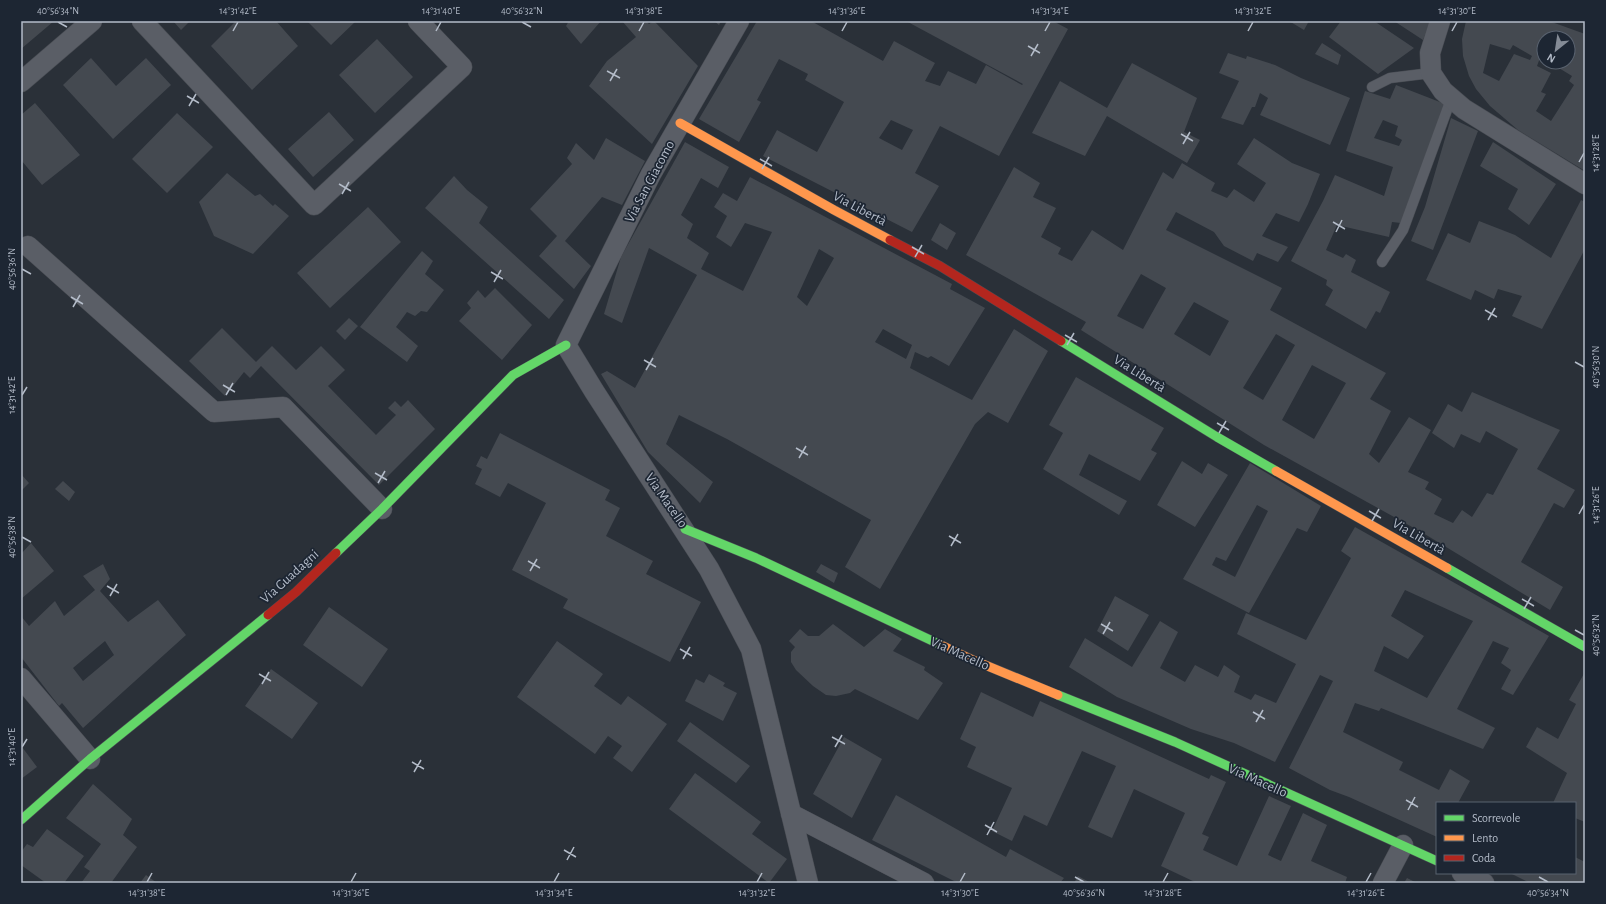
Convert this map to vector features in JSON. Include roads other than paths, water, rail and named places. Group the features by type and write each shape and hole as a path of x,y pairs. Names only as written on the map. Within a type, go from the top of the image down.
{"street":[{"path":"21,82 92,21"},
{"path":"142,21 314,205 462,68 418,21"},
{"name":"Via San Giacomo","path":"566,345 651,174 739,21"},
{"path":"1440,21 1430,53 1431,73 1443,91 1464,109 1585,184"},
{"name":"Via Libertà","path":"680,124 834,210 940,266 1217,436 1585,647"},
{"path":"28,246 214,412 282,407 382,509"},
{"name":"Via Guadagni","path":"21,820 90,759 296,592 382,509 513,375 566,345"},
{"name":"Via Macello","path":"566,345 684,530 756,558 973,660 1175,742 1436,861"},
{"path":"684,530 709,569 751,649 808,883"},
{"path":"21,678 90,759"},
{"path":"791,814 924,883"},
{"path":"1383,883 1403,845"},
{"path":"1464,874 1484,883"}],"lane":[{"path":"1372,87 1390,78 1431,73"},
{"path":"1382,262 1403,230 1452,99"}]}
